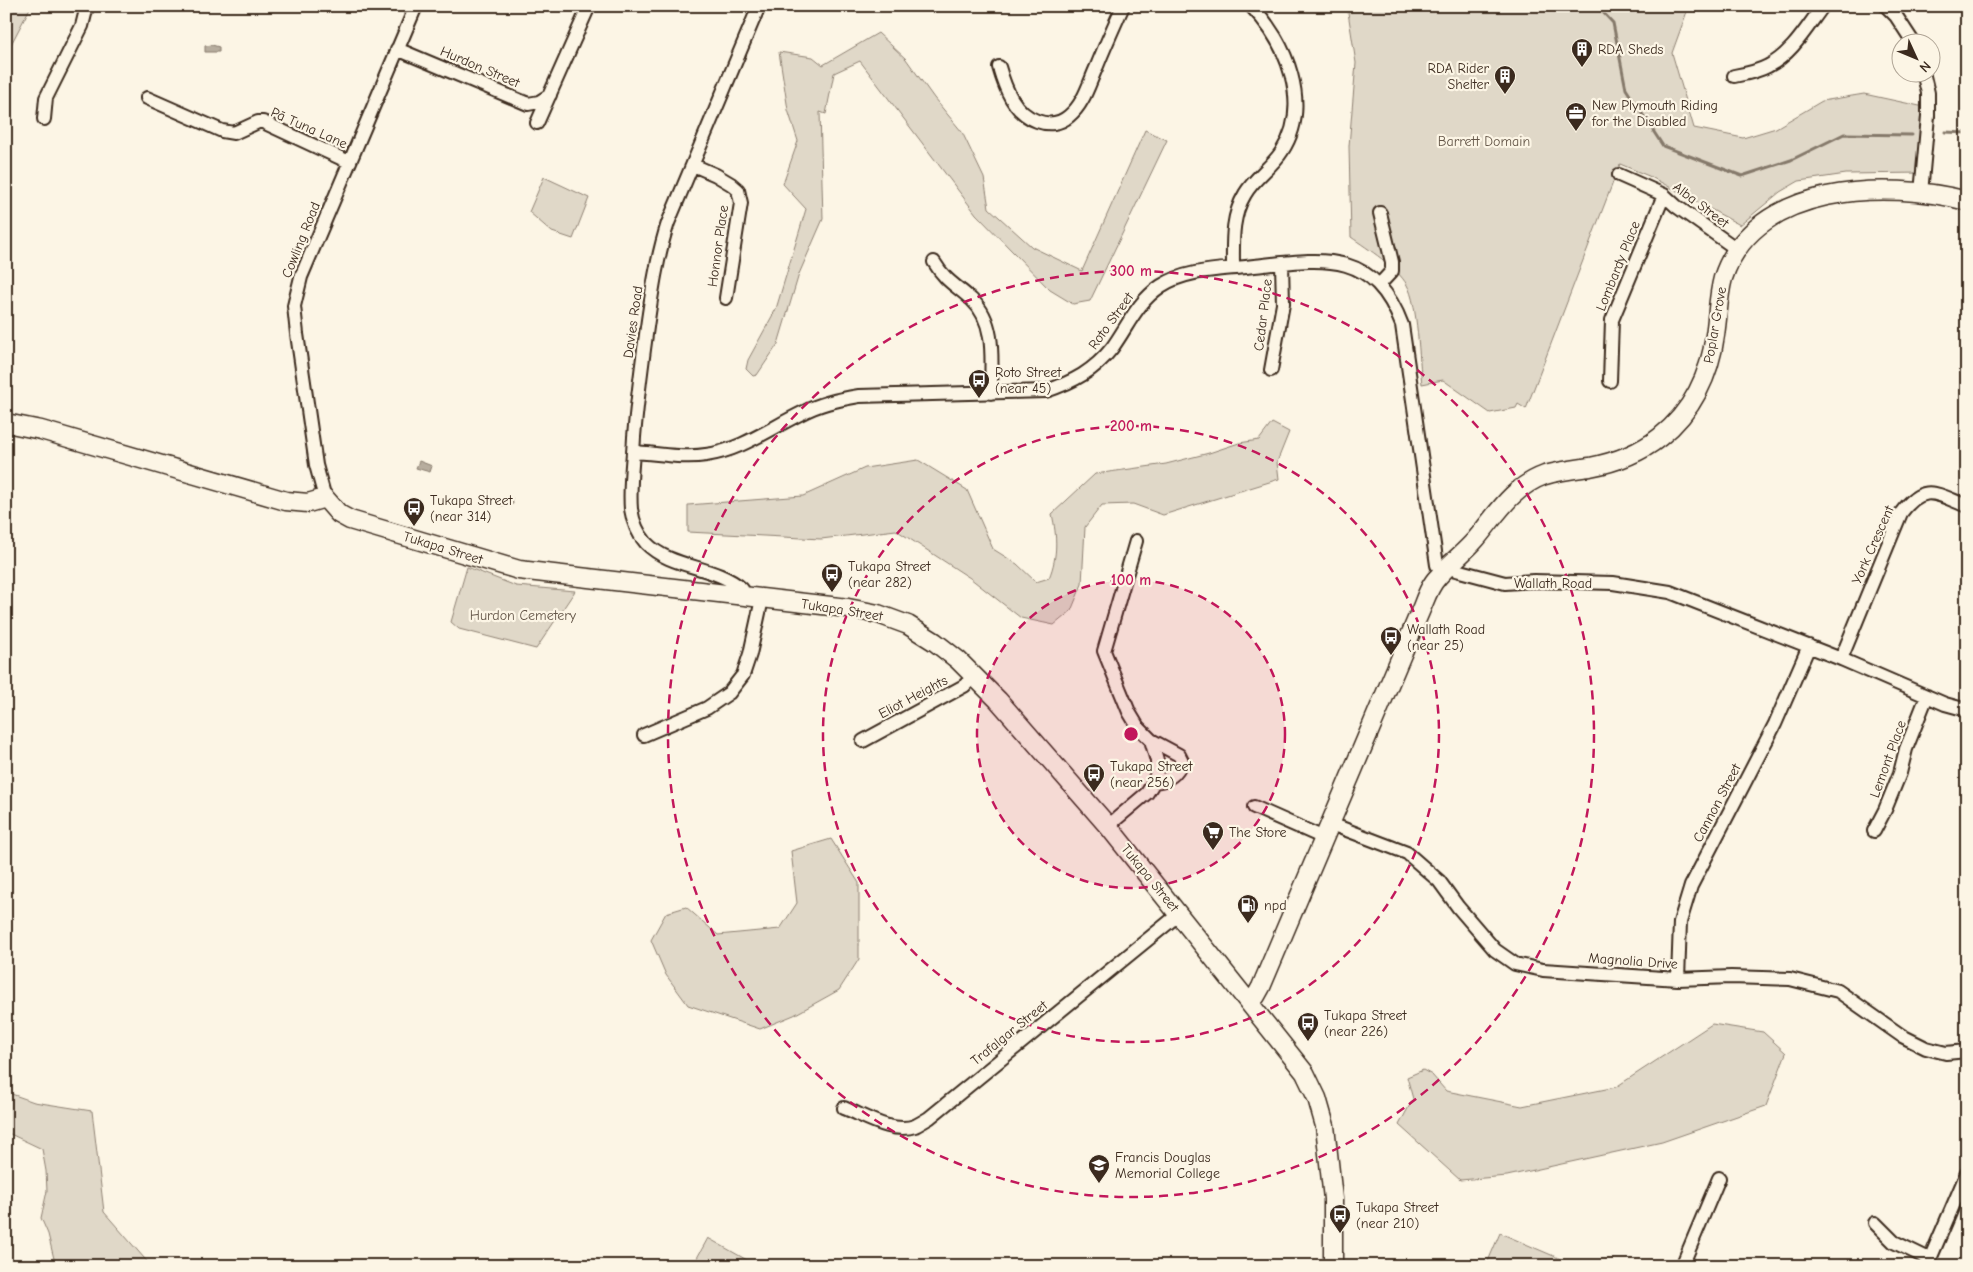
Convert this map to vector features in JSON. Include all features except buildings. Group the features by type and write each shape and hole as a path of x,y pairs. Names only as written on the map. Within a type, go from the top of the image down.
{"street":[{"path":"44,119 46,98 82,26 87,6"},
{"name":"Cowling Road","path":"325,498 316,465 294,306 300,277 416,6"},
{"path":"537,123 589,6"},
{"name":"Davies Road","path":"740,596 742,589 728,579 668,558 655,551 638,532 631,508 638,396 659,250 668,223 759,6"},
{"path":"999,67 1004,84 1020,111 1040,122 1059,122 1068,118 1082,101 1122,6"},
{"path":"1233,268 1232,231 1244,194 1282,151 1289,139 1294,124 1295,107 1291,74 1283,51 1269,27 1251,6"},
{"path":"1734,76 1768,66 1783,55 1795,43 1823,6"},
{"path":"1886,6 1896,16 1906,32"},
{"name":"Hurdon Street","path":"397,49 528,104 540,102 550,95"},
{"path":"1921,193 1928,108 1928,93 1925,82"},
{"name":"Pā Tuna Lane","path":"147,98 222,131 234,133 258,122 263,122 349,162"},
{"name":"Honnor Place","path":"693,164 716,175 738,190 741,203 726,298"},
{"name":"Alba Street","path":"1618,175 1664,195 1676,206 1738,250"},
{"name":"Poplar Grove","path":"1448,568 1476,539 1504,502 1519,489 1546,475 1621,459 1648,446 1682,416 1692,403 1706,376 1714,346 1719,296 1723,278 1738,250 1748,237 1767,219 1787,208 1817,198 1864,192 1889,190 1967,201"},
{"name":"Lombardy Place","path":"1610,381 1612,320 1664,195"},
{"path":"1379,285 1392,271 1392,262 1380,213"},
{"name":"Roto Street","path":"633,452 704,456 749,441 805,411 834,401 859,396 1046,391 1076,380 1099,362 1112,348 1137,308 1157,289 1182,276 1233,268 1308,260 1338,262 1363,273 1379,285 1392,302 1402,325 1437,565 1448,568"},
{"path":"934,262 942,276 972,300 984,315 990,340 992,393"},
{"name":"Cedar Place","path":"1272,370 1283,304 1282,263"},
{"path":"6,423 41,430 286,501 308,503 325,498"},
{"name":"York Crescent","path":"1841,659 1901,513 1910,500 1927,492 1967,506"},
{"name":"Tukapa Street","path":"325,498 339,514 350,520 519,570 848,608 893,618 935,642 975,676 1108,826 1305,1073 1317,1098 1324,1126 1333,1199 1333,1266"},
{"path":"1136,541 1104,651 1129,712 1138,728 1151,740 1179,755 1182,761 1174,774 1163,782 1154,782"},
{"path":"1249,1001 1256,996 1261,987 1430,589 1437,578 1448,568"},
{"name":"Wallath Road","path":"1448,568 1505,583 1543,581 1613,583 1670,592 1841,659 1927,696 1967,710"},
{"path":"644,735 707,708 729,693 745,668 755,635 762,599"},
{"name":"Cannon Street","path":"1678,979 1680,922 1691,886 1775,724 1808,646"},
{"name":"Eliot Heights","path":"862,741 964,686 975,676"},
{"name":"Lemont Place","path":"1874,831 1900,773 1906,749 1927,696"},
{"path":"1108,826 1147,793 1154,782 1157,761 1151,740"},
{"name":"Magnolia Drive","path":"1254,807 1328,831 1407,853 1439,881 1458,907 1495,950 1515,964 1543,970 1678,979 1731,977 1790,978 1838,991 1902,1036 1926,1048 1946,1053 1967,1051"},
{"name":"Trafalgar Street","path":"844,1108 888,1126 900,1128 914,1126 928,1118 1179,914"},
{"path":"1875,1224 1894,1242 1928,1262 1967,1173"},
{"path":"1682,1266 1719,1178"}],"green space":[{"path":"6,6 31,6 6,54"},
{"name":"Barrett Domain","path":"1347,6 1689,6 1672,53 1694,128 1743,138 1776,128 1822,101 1864,94 1929,108 1921,173 1846,174 1799,181 1780,192 1740,225 1651,177 1620,164 1526,409 1518,404 1516,408 1490,413 1443,380 1422,384 1416,318 1407,285 1389,265 1351,237 1349,146 1356,63"},
{"path":"878,33 906,59 934,98 962,132 984,178 989,208 1032,247 1082,271 1145,130 1167,140 1090,301 1073,304 1050,290 976,214 860,61 834,73 826,114 820,112 823,219 799,274 778,344 757,375 753,376 746,369 748,360 776,309 806,209 783,184 798,141 788,110 779,52 813,57 823,65"},
{"path":"544,177 589,198 573,239 552,232 529,212"},
{"path":"1272,423 1289,432 1277,462 1279,479 1163,515 1133,504 1102,505 1085,527 1082,584 1071,611 1054,625 1021,618 970,578 896,530 821,539 688,532 688,505 803,496 865,468 918,460 967,490 993,549 1017,564 1036,582 1049,578 1054,562 1056,538 1052,514 1095,474 1166,464 1239,443 1259,440"},
{"name":"Hurdon Cemetery","path":"467,567 516,586 575,591 536,649 459,629 451,622"},
{"path":"831,839 859,883 859,959 839,990 794,1015 760,1029 688,1005 666,975 651,940 666,913 686,907 718,935 780,929 797,903 791,851"},
{"path":"1712,1024 1763,1032 1786,1053 1766,1106 1662,1142 1507,1176 1460,1180 1399,1125 1413,1099 1407,1077 1423,1070 1432,1075 1446,1091 1522,1106 1616,1087"},
{"path":"6,1092 34,1102 92,1111 104,1212 151,1266 6,1266 6,1262 55,1263 48,1234 41,1218 47,1191 42,1149 6,1132"},
{"path":"1500,1233 1577,1266 1486,1266"},
{"path":"708,1238 754,1264 753,1266 711,1266 697,1258"}],"shaded area":[{"path":"205,46 219,47 219,52 205,52"},
{"path":"419,461 432,466 430,472 416,468"},
{"path":"512,498 513,504 499,506 498,500"}],"waterway":[{"path":"1597,6 1613,23 1626,89 1663,146 1742,176 1791,160 1844,134 1912,135"},
{"path":"1945,132 1967,133"}],"place":[{"name":"RDA Sheds","path":"1582,68"},
{"name":"RDA Rider Shelter","path":"1505,95"},
{"name":"New Plymouth Riding for the Disabled","path":"1576,132"},
{"name":"Roto Street (near 45)","path":"979,399"},
{"name":"Tukapa Street (near 314)","path":"414,527"},
{"name":"Tukapa Street (near 282)","path":"832,593"},
{"name":"Wallath Road (near 25)","path":"1391,656"},
{"name":"Tukapa Street (near 256)","path":"1094,793"},
{"name":"The Store","path":"1213,851"},
{"name":"npd","path":"1248,924"},
{"name":"Tukapa Street (near 226)","path":"1308,1042"},
{"name":"Francis Douglas Memorial College","path":"1099,1184"},
{"name":"Tukapa Street (near 210)","path":"1340,1234"}]}
